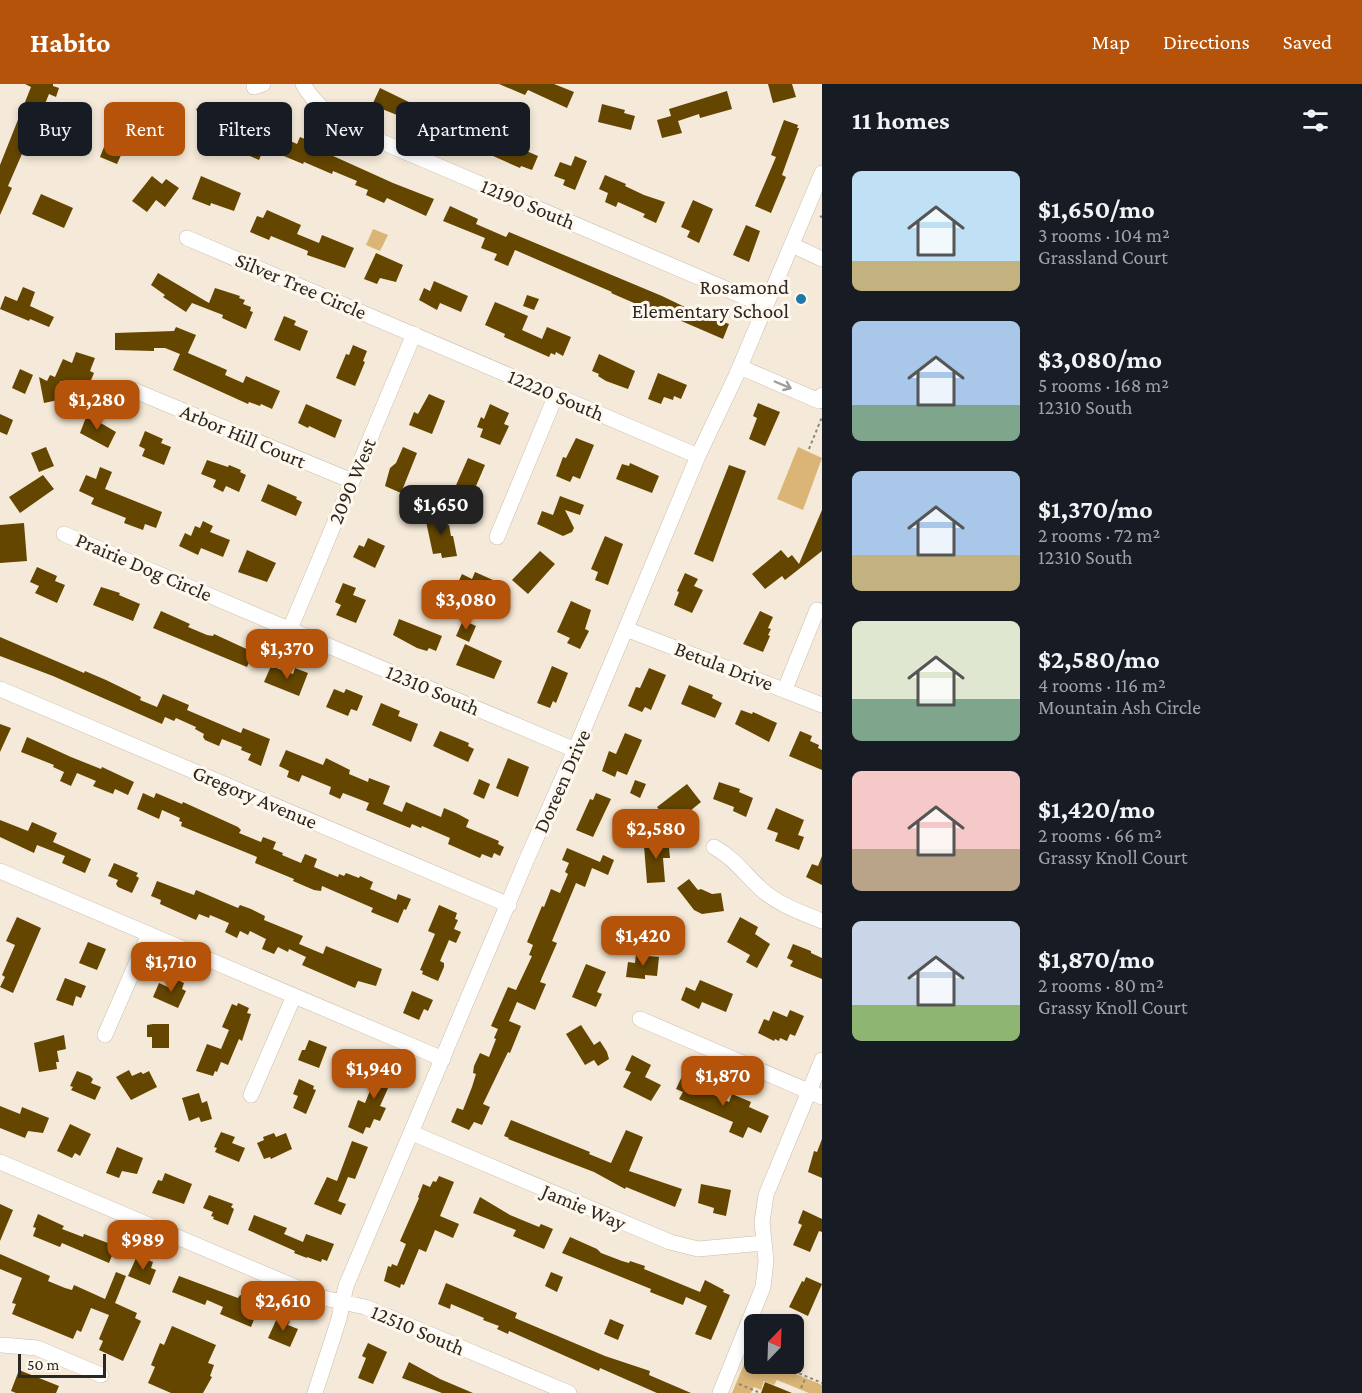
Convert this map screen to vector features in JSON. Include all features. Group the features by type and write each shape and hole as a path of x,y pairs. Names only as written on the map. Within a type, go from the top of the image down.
{"street":[{"name":"12190 South","path":"303,84 319,106 354,130 766,306"},
{"name":"Doreen Drive","path":"315,1393 346,1286 698,456 740,367 822,173"},
{"name":"Silver Tree Circle","path":"187,238 414,334"},
{"path":"792,245 822,259"},
{"name":"12220 South","path":"414,334 698,456"},
{"name":"2090 West","path":"290,629 414,334"},
{"path":"740,367 819,401 822,395"},
{"name":"Arbor Hill Court","path":"133,390 352,482"},
{"path":"497,537 556,395"},
{"name":"Prairie Dog Circle","path":"64,534 290,629"},
{"path":"784,689 817,610"},
{"name":"Betula Drive","path":"626,628 822,705"},
{"name":"12310 South","path":"290,629 575,750"},
{"name":"Gregory Avenue","path":"0,689 509,905"},
{"path":"714,848 729,856 773,898 822,921"},
{"path":"1,874 443,1059"},
{"path":"105,1035 149,934"},
{"path":"251,1095 294,996"},
{"path":"640,1019 815,1094"},
{"path":"720,1393 763,1287 766,1274 762,1222 766,1195 815,1094 822,1060"},
{"name":"Jamie Way","path":"412,1133 670,1242 699,1249 764,1243"},
{"name":"12510 South","path":"0,1162 319,1297 365,1307 569,1393"},
{"path":"0,1348 37,1348 100,1375"}],"path":[{"path":"808,449 822,417"},
{"path":"801,1374 822,1383"},
{"path":"801,1388 806,1376"},
{"path":"739,1384 758,1392"}],"shaded area":[{"path":"373,229 388,235 380,251 366,245"},
{"path":"798,447 822,458 803,510 777,499"},
{"path":"744,1364 744,1374 796,1374 822,1385 822,1393 809,1393 777,1380 774,1385 764,1381 761,1390 754,1387 751,1393 732,1393"}],"building":[{"path":"25,84 53,84 59,88 56,97 49,94 46,102 25,102 31,87"},
{"path":"499,84 554,84 574,92 567,108 528,90 525,95"},
{"path":"768,84 792,84 796,97 773,103"},
{"path":"380,88 409,102 396,102 396,115 384,110 384,102 373,102"},
{"path":"727,91 732,109 700,118 699,114 678,121 682,133 662,138 657,120 671,116 669,109"},
{"path":"602,104 625,110 624,113 635,116 631,130 598,122"},
{"path":"18,120 18,156 21,156 8,186 12,188 0,215 0,165"},
{"path":"784,120 798,125 797,128 799,128 782,175 786,177 771,213 755,206 776,157 771,155"},
{"path":"300,137 304,139 304,156 333,156 434,199 426,216 387,198 384,203 366,195 368,190 355,185 357,181 284,156 292,156 292,142 297,144"},
{"path":"104,147 104,156 121,156 117,164 100,157"},
{"path":"530,153 538,156 532,170 521,166 520,168 493,156 530,156"},
{"path":"575,156 587,161 575,190 563,185 565,180 554,176 560,162 571,166"},
{"path":"605,175 644,195 665,202 656,223 643,217 645,214 618,202 616,207 605,202 608,193 599,189"},
{"path":"152,176 162,184 166,179 179,188 165,207 156,200 147,212 132,201"},
{"path":"201,176 241,193 234,211 192,199"},
{"path":"41,194 73,208 64,228 32,214"},
{"path":"693,200 713,209 699,243 687,237 690,231 681,227"},
{"path":"450,206 478,219 476,224 506,237 509,232 729,324 723,339 642,304 641,306 515,250 508,266 494,260 497,254 481,248 485,238 443,221"},
{"path":"267,210 301,225 297,234 319,243 322,235 354,248 345,268 307,255 308,251 271,236 269,240 250,232 257,216 263,218"},
{"path":"746,225 760,231 749,262 733,255"},
{"path":"376,253 403,265 396,282 380,278 377,284 364,279"},
{"path":"158,273 209,303 215,288 240,296 239,298 245,300 243,304 251,307 250,311 253,312 246,329 222,318 223,315 192,303 186,312 163,297 165,295 151,285"},
{"path":"434,281 468,296 461,312 440,303 437,310 419,300 424,288 430,291"},
{"path":"23,287 35,292 30,306 54,317 49,327 0,309 5,296 17,301"},
{"path":"527,295 539,299 534,310 523,306"},
{"path":"495,302 528,316 522,330 542,339 547,327 571,337 563,356 556,352 555,355 551,353 549,357 504,337 505,334 485,325"},
{"path":"284,316 296,321 294,325 308,331 300,351 274,340"},
{"path":"176,327 196,335 188,353 227,370 225,375 243,383 246,376 280,391 272,409 261,404 260,406 249,402 248,404 173,370 180,354 165,348 154,348 154,351 115,350 115,333 174,331"},
{"path":"353,345 367,351 355,386 336,378 346,354 349,355"},
{"path":"76,352 95,358 90,371 94,373 89,385 86,384 83,391 60,381 63,399 44,403 39,377 47,381 50,375 55,377 63,359 72,363"},
{"path":"599,354 635,371 628,389 606,381 592,371"},
{"path":"20,369 33,375 25,394 12,388"},
{"path":"658,373 687,385 681,399 674,396 673,400 664,397 661,404 648,399"},
{"path":"429,394 445,401 432,434 409,425 414,412 418,414"},
{"path":"758,403 780,412 765,446 749,439 757,418 753,416"},
{"path":"306,404 342,420 335,438 298,423"},
{"path":"490,404 509,413 504,424 509,426 500,445 480,437 483,429 477,427 481,417 484,419"},
{"path":"88,412 101,418 99,422 116,432 108,448 80,433"},
{"path":"0,414 13,420 7,435 0,432"},
{"path":"145,431 163,439 161,443 171,447 164,465 142,456 145,449 139,446"},
{"path":"576,438 594,445 580,479 573,476 570,482 556,476 563,457 566,458"},
{"path":"46,447 54,466 39,472 31,453"},
{"path":"403,447 417,453 401,493 385,486 390,468 396,463"},
{"path":"468,458 485,465 476,486 480,488 475,501 453,492"},
{"path":"207,460 228,467 229,465 246,475 239,492 226,486 223,492 213,487 216,480 201,474"},
{"path":"630,463 659,476 652,493 616,479 622,464 629,466"},
{"path":"729,465 746,471 713,562 694,554"},
{"path":"100,467 112,472 105,489 162,512 156,528 145,524 143,530 124,523 126,518 91,504 94,498 79,491 86,475 96,479"},
{"path":"43,475 54,489 20,513 9,497"},
{"path":"268,484 297,497 296,499 302,502 296,516 261,501"},
{"path":"560,496 584,505 580,515 565,510 574,528 572,532 563,536 537,524 542,511 553,515"},
{"path":"822,510 822,551 785,580 782,576 765,589 752,574 781,550 788,558 792,555 799,564"},
{"path":"444,514 446,525 449,525 451,536 453,536 457,556 442,558 441,553 433,554 425,517"},
{"path":"203,521 213,526 210,532 230,540 223,557 201,548 198,555 179,546 185,533 191,536 195,526 200,528"},
{"path":"24,523 27,561 0,563 0,525"},
{"path":"605,536 623,544 608,585 595,580 598,572 591,569"},
{"path":"368,538 385,546 375,568 353,557 359,545 364,547"},
{"path":"247,550 276,563 267,582 238,572"},
{"path":"540,551 555,564 528,594 512,580"},
{"path":"37,567 57,576 55,581 65,585 57,603 35,593 39,586 30,582"},
{"path":"475,572 493,580 486,595 480,592 477,599 455,589 462,574 472,579"},
{"path":"685,573 698,579 694,586 703,590 692,613 674,605"},
{"path":"343,583 356,588 353,595 366,600 356,623 336,615 341,605 335,602"},
{"path":"101,587 120,593 119,595 140,604 133,621 93,605"},
{"path":"571,601 591,610 585,629 589,631 580,649 567,643 570,638 557,632"},
{"path":"161,611 190,624 188,627 207,635 213,636 214,634 253,652 247,667 153,628"},
{"path":"760,611 773,617 768,628 771,629 768,635 770,636 763,652 743,644"},
{"path":"399,619 442,636 436,651 429,648 427,651 417,648 393,635"},
{"path":"463,620 476,626 469,642 456,636"},
{"path":"0,637 106,680 157,707 163,694 189,705 187,710 241,733 243,728 270,739 261,766 248,760 251,754 241,750 242,747 222,739 219,746 205,740 204,734 195,729 196,727 176,718 174,721 165,717 162,724 53,676 0,656"},
{"path":"465,644 502,661 494,679 456,665"},
{"path":"271,666 293,674 295,668 308,673 299,696 264,682"},
{"path":"552,666 568,673 556,703 553,701 550,708 537,703"},
{"path":"649,668 666,675 651,710 645,707 642,712 628,706 636,687 640,688"},
{"path":"689,685 713,695 712,698 722,703 715,718 681,704"},
{"path":"334,689 344,693 346,689 363,696 357,711 351,709 348,716 326,707"},
{"path":"381,703 400,711 398,716 418,724 411,742 372,725"},
{"path":"741,710 752,714 753,712 777,723 769,742 735,724"},
{"path":"0,724 11,728 0,752"},
{"path":"440,731 469,743 468,746 474,749 468,762 433,746"},
{"path":"800,731 812,736 810,741 819,745 818,748 822,750 822,770 789,756"},
{"path":"625,733 642,740 627,775 617,771 615,777 602,771 609,751 616,754"},
{"path":"27,737 134,782 128,795 115,789 113,794 93,786 96,781 77,773 71,786 60,781 64,772 53,767 54,765 21,752"},
{"path":"286,750 323,765 326,758 350,770 349,774 368,782 369,778 390,786 383,804 402,812 406,802 441,817 444,808 458,814 469,820 466,827 499,841 498,844 504,847 500,856 494,853 492,858 482,854 480,858 448,844 450,838 422,826 421,828 412,824 410,828 366,810 369,803 343,793 340,799 329,794 331,787 302,775 299,782 287,777 289,771 279,766"},
{"path":"508,758 529,767 518,797 496,788"},
{"path":"479,779 490,784 484,799 473,794"},
{"path":"635,780 646,784 640,798 630,793"},
{"path":"719,782 740,789 739,792 753,798 746,817 733,811 734,807 713,799"},
{"path":"687,784 701,802 669,823 657,807"},
{"path":"143,793 154,798 156,793 182,804 183,802 238,827 241,830 239,833 261,842 263,837 276,842 273,849 301,863 305,854 317,859 314,867 338,877 339,874 344,876 346,873 359,878 360,876 373,882 370,889 396,900 398,894 411,899 398,923 371,912 373,908 322,886 321,891 314,890 255,863 257,857 181,826 180,818 162,810 159,819 137,809"},
{"path":"596,793 611,799 593,837 576,830 590,799 593,800"},
{"path":"776,808 804,820 798,835 804,837 799,850 775,841 778,833 767,829"},
{"path":"0,820 28,831 32,822 57,833 53,842 91,859 85,873 62,863 65,856 37,845 34,853 0,837"},
{"path":"668,838 670,858 663,858 665,882 647,883 644,846 655,845 654,839"},
{"path":"567,848 600,862 603,855 614,860 608,875 592,868 585,887 576,883 552,941 557,943 540,982 546,984 535,1010 517,1002 509,1021 521,1026 510,1053 508,1052 483,1104 490,1107 482,1125 474,1122 469,1130 451,1122 457,1108 463,1110 476,1074 473,1073 474,1066 480,1053 489,1057 498,1029 491,1026 508,987 516,990 532,956 529,955 533,945 527,942 542,906 544,907 551,889 560,893 568,874 565,872 569,863 562,860"},
{"path":"822,856 822,885 806,877 812,864 818,866"},
{"path":"114,863 138,873 136,876 139,878 132,893 118,887 116,884 118,880 108,876"},
{"path":"689,879 698,890 712,894 721,893 724,911 702,914 694,910 677,888"},
{"path":"157,881 194,895 196,890 238,908 240,905 251,909 265,916 264,920 303,936 299,944 323,954 326,946 382,969 376,986 358,981 355,988 302,965 306,957 289,949 288,952 278,947 274,954 262,949 266,939 250,931 248,935 240,931 237,938 225,932 229,923 210,915 209,918 199,914 196,920 160,904 161,900 151,896"},
{"path":"439,905 457,913 455,919 458,920 454,929 461,932 456,943 449,940 440,961 444,963 444,967 438,981 422,974 423,971 420,970 435,934 428,931"},
{"path":"17,917 41,928 13,993 0,987 5,977 2,975 15,945 6,941"},
{"path":"740,917 758,927 755,934 770,944 757,968 746,962 750,955 727,942"},
{"path":"88,942 106,949 97,970 79,963"},
{"path":"793,944 822,958 822,979 790,966 793,961 787,958"},
{"path":"636,955 659,957 657,976 645,975 645,979 626,977 628,962 635,963"},
{"path":"586,964 606,972 597,992 602,994 596,1007 572,997"},
{"path":"65,978 86,986 81,998 76,996 73,1006 56,1000"},
{"path":"174,978 184,983 182,989 186,991 178,1008 153,997 159,983 168,987"},
{"path":"700,980 733,994 726,1012 702,1002 699,1009 681,1000 686,987 695,991"},
{"path":"412,991 433,1000 428,1011 424,1009 419,1020 403,1013"},
{"path":"238,1003 249,1008 247,1013 251,1014 242,1041 239,1039 228,1065 221,1062 213,1076 196,1071 207,1044 221,1049 229,1030 222,1027 232,1004 237,1006"},
{"path":"790,1010 804,1016 795,1036 790,1034 787,1041 780,1038 779,1041 775,1039 774,1041 758,1033 764,1019 769,1021 773,1011 787,1017"},
{"path":"169,1024 169,1048 152,1048 152,1037 147,1037 147,1025"},
{"path":"581,1025 594,1045 600,1041 607,1052 609,1059 598,1066 594,1060 585,1065 566,1034"},
{"path":"64,1035 66,1049 57,1051 59,1062 56,1062 57,1069 39,1072 34,1043"},
{"path":"309,1040 327,1047 319,1068 298,1060"},
{"path":"632,1055 651,1065 645,1077 661,1085 651,1101 623,1087 631,1072 625,1070"},
{"path":"385,1064 401,1071 393,1088 389,1086 380,1106 386,1108 380,1121 374,1119 370,1128 366,1127 363,1134 348,1127 358,1100 365,1103 380,1066 384,1067"},
{"path":"129,1070 132,1076 149,1071 157,1087 131,1100 116,1077"},
{"path":"77,1071 90,1076 93,1079 91,1083 101,1087 95,1100 71,1090 73,1087 70,1086"},
{"path":"683,1074 702,1083 699,1088 729,1102 732,1094 751,1102 749,1107 769,1116 761,1133 748,1127 743,1138 729,1132 733,1122 679,1099 683,1092 676,1089"},
{"path":"299,1079 314,1086 313,1089 316,1090 306,1114 293,1108 298,1096 293,1094"},
{"path":"199,1093 202,1103 207,1101 212,1119 201,1122 199,1117 189,1121 182,1098"},
{"path":"0,1106 20,1114 22,1107 49,1118 43,1133 28,1131 25,1138 0,1128"},
{"path":"511,1120 590,1152 589,1154 611,1163 626,1130 643,1137 629,1171 682,1189 675,1207 626,1187 625,1189 594,1172 508,1139 504,1136"},
{"path":"70,1124 91,1134 80,1156 75,1153 72,1158 57,1151"},
{"path":"221,1132 235,1137 232,1143 245,1148 239,1162 215,1152 217,1148 214,1147"},
{"path":"274,1133 276,1137 286,1133 292,1149 271,1159 270,1157 264,1159 257,1143 264,1140 263,1137"},
{"path":"822,1139 822,1178 808,1172 814,1151 817,1152"},
{"path":"352,1141 368,1147 355,1179 348,1177 338,1201 346,1204 341,1215 314,1204 327,1177 337,1181"},
{"path":"117,1147 143,1158 137,1174 122,1171 119,1178 106,1173"},
{"path":"165,1173 192,1184 184,1204 152,1193 158,1180 162,1181"},
{"path":"439,1176 454,1182 440,1216 459,1224 453,1238 435,1230 426,1252 419,1249 404,1285 401,1284 400,1288 384,1281 388,1266 391,1267 392,1264 397,1266 406,1244 400,1241 423,1184 430,1187"},
{"path":"701,1184 731,1190 726,1216 713,1213 714,1208 698,1203"},
{"path":"209,1195 233,1204 231,1207 234,1209 228,1225 213,1219 214,1217 211,1216 213,1212 203,1208"},
{"path":"480,1197 510,1215 539,1227 541,1224 553,1229 544,1249 513,1236 516,1230 473,1213"},
{"path":"0,1204 13,1210 0,1241"},
{"path":"803,1210 822,1219 822,1232 819,1231 810,1252 793,1245 802,1225 798,1223"},
{"path":"38,1214 64,1226 62,1229 83,1237 84,1234 116,1246 109,1263 62,1243 60,1247 33,1236 36,1228 33,1227"},
{"path":"254,1215 287,1228 284,1234 303,1242 306,1234 334,1244 327,1261 322,1259 321,1262 294,1253 295,1251 248,1230"},
{"path":"570,1237 601,1253 645,1266 644,1269 700,1292 705,1280 724,1290 723,1292 730,1295 711,1340 695,1334 707,1306 686,1297 683,1305 650,1292 651,1289 562,1253"},
{"path":"0,1254 50,1276 48,1281 72,1290 74,1285 105,1299 116,1272 126,1276 115,1303 137,1313 135,1318 141,1321 123,1361 99,1350 103,1341 99,1339 109,1315 91,1308 81,1332 77,1330 73,1339 12,1314 16,1304 12,1303 22,1278 0,1269"},
{"path":"137,1256 153,1262 151,1268 156,1270 150,1285 128,1276"},
{"path":"551,1272 563,1277 557,1292 545,1286"},
{"path":"179,1276 238,1298 240,1295 255,1301 253,1305 259,1307 251,1327 220,1314 223,1307 207,1300 205,1305 172,1292"},
{"path":"806,1277 822,1284 808,1316 789,1307 802,1281 804,1282"},
{"path":"446,1283 517,1313 515,1318 605,1356 650,1371 649,1375 691,1393 657,1393 600,1368 599,1371 509,1331 508,1334 497,1329 499,1326 483,1320 484,1318 451,1304 450,1309 438,1304"},
{"path":"278,1316 290,1321 288,1325 298,1329 290,1347 268,1338"},
{"path":"610,1319 624,1325 618,1340 604,1334"},
{"path":"172,1326 216,1345 208,1363 214,1365 210,1376 212,1377 203,1393 171,1393 148,1383 155,1367 151,1365 160,1343 164,1345"},
{"path":"368,1343 387,1352 373,1384 358,1378 366,1358 362,1356"},
{"path":"409,1362 473,1393 442,1393 402,1378"},
{"path":"19,1370 59,1386 56,1393 11,1391"},
{"path":"765,1382 792,1393 761,1393"}],"place":[{"name":"Rosamond Elementary School","path":"801,299"}]}
